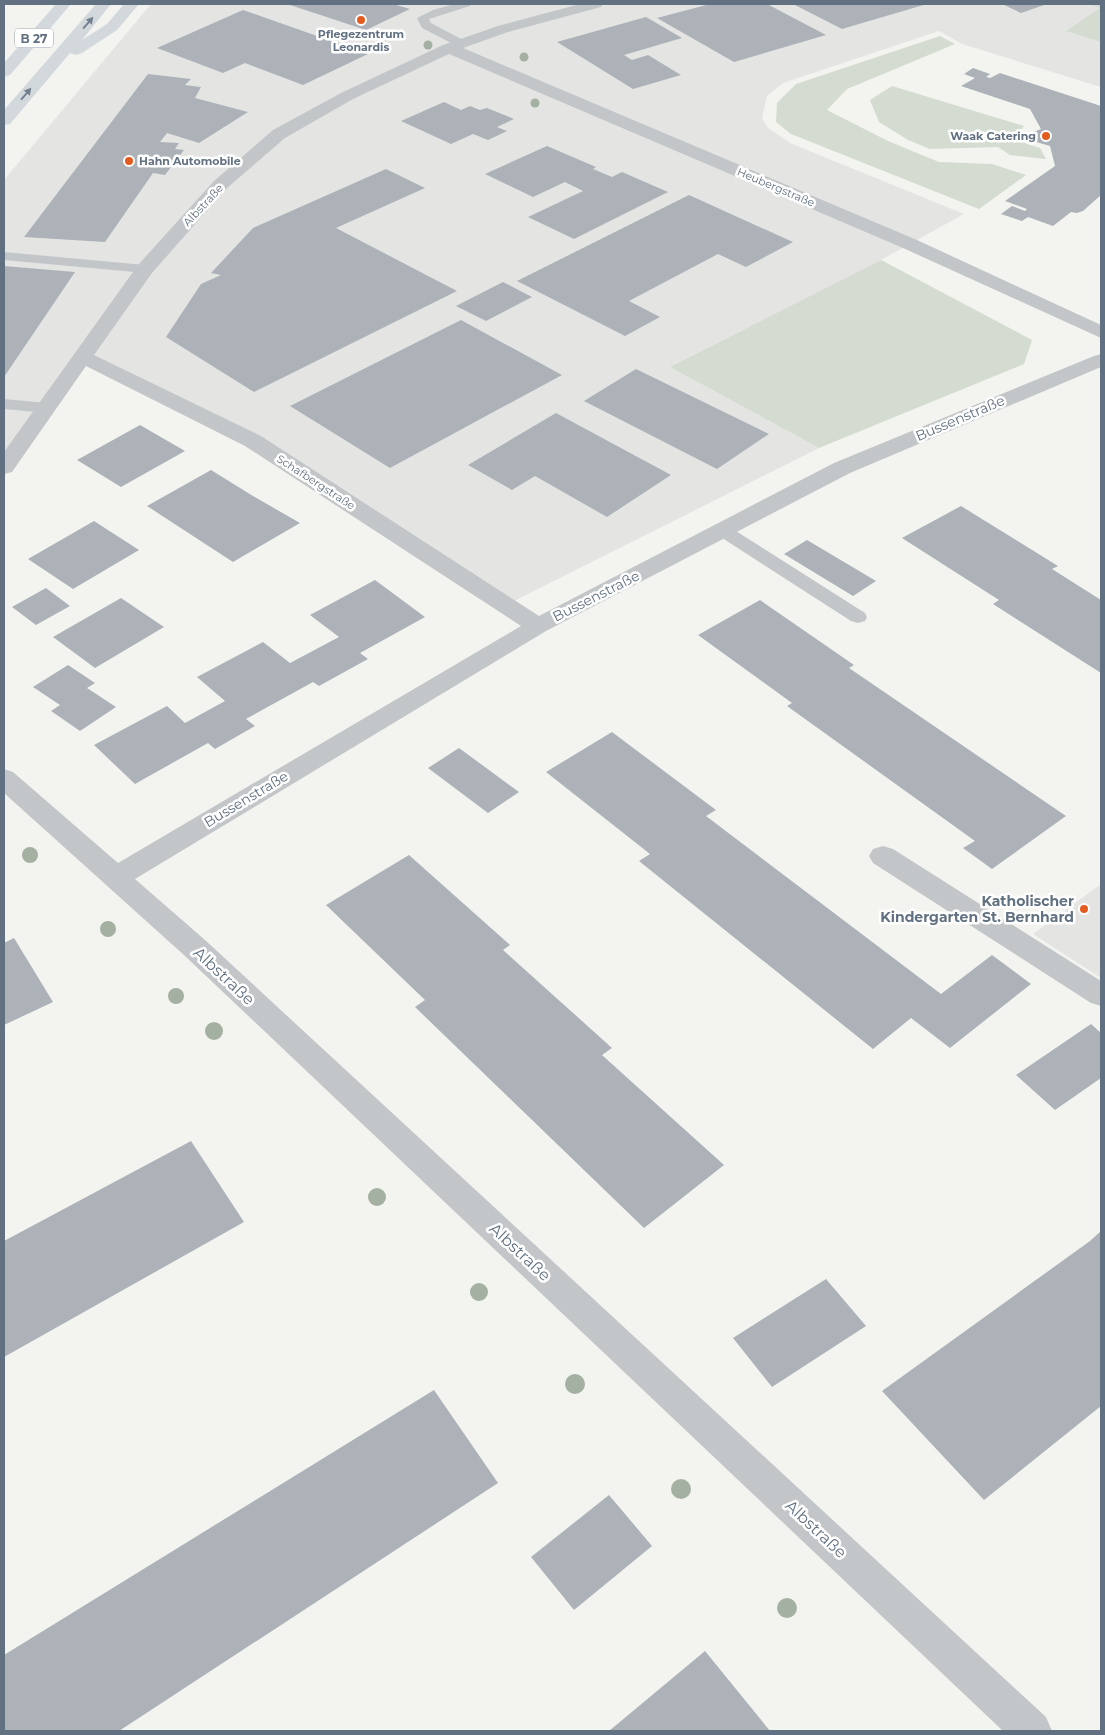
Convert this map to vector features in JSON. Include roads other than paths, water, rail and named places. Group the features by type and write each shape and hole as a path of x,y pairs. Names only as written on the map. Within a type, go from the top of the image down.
{"highway":[{"name":"B 27","path":"4,72 64,4"},
{"name":"B 27","path":"4,120 104,4"},
{"path":"49,68 112,27 132,4"}],"street":[{"name":"Albstraße","path":"4,467 145,269 220,186 279,134 346,96 455,46 503,30 596,4"},
{"name":"Heubergstraße","path":"455,46 910,244 1101,332"},
{"name":"Schafbergstraße","path":"83,357 253,441 538,626"},
{"name":"Bussenstraße","path":"115,878 538,626 842,468 1101,360"},
{"name":"Albstraße","path":"4,778 202,955 1032,1731"},
{"path":"883,856 1101,995"}],"lane":[{"path":"455,46 426,25 423,18 466,4"},
{"path":"4,256 145,269"},
{"path":"4,404 46,408"},
{"path":"722,530 858,617"}],"place":[{"name":"Pflegezentrum Leonardis","path":"361,20"},
{"name":"Waak Catering","path":"1046,136"},
{"name":"Hahn Automobile","path":"129,161"},
{"name":"Katholischer Kindergarten St. Bernhard","path":"1084,909"}]}
